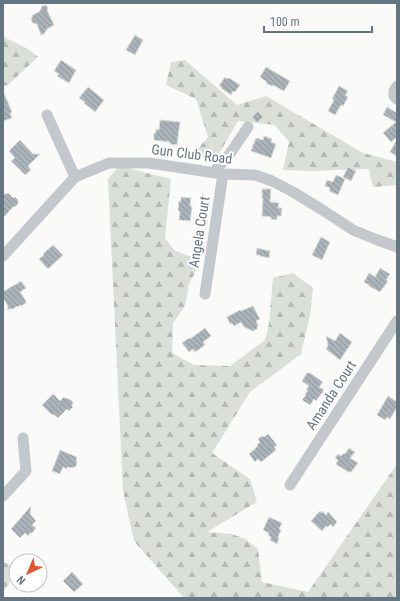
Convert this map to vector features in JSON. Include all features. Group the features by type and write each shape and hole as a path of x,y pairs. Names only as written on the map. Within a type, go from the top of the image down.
{"street":[{"path":"397,86 393,94 397,99"},
{"path":"47,115 75,176"},
{"path":"219,173 248,127"},
{"name":"Gun Club Road","path":"3,256 75,176 109,163 149,163 219,173 255,175 272,181 293,192 353,230 397,247"},
{"name":"Angela Court","path":"205,294 219,173"},
{"name":"Amanda Court","path":"290,485 397,322"},
{"path":"3,496 26,471 23,438"}],"green space":[{"path":"3,35 28,49 38,57 8,85 3,86"},
{"path":"185,60 237,105 266,96 363,153 397,162 397,185 373,187 369,169 311,171 283,170 289,142 275,125 238,121 216,159 191,157 208,137 196,99 166,85 171,62"},
{"path":"119,166 171,179 165,238 174,250 191,257 198,267 189,284 185,306 173,323 172,353 194,365 230,366 265,340 269,324 273,278 293,273 313,288 310,315 301,354 250,392 212,453 250,479 257,502 207,532 232,534 245,539 258,549 262,582 308,592 397,464 397,598 184,598 134,541 123,491 108,179"},
{"path":"3,562 8,564 8,585 3,592"}],"building":[{"path":"46,5 54,25 41,35 37,24 33,23 31,19 33,15 40,11 42,6"},
{"path":"135,35 143,40 135,55 126,50"},
{"path":"61,60 76,70 69,83 57,76 59,74 54,71"},
{"path":"266,67 290,81 284,91 266,83 267,82 260,77"},
{"path":"225,77 240,85 231,95 219,86"},
{"path":"339,86 348,91 345,95 348,97 343,106 341,105 335,115 328,111"},
{"path":"88,87 104,100 95,112 79,98"},
{"path":"3,91 12,112 10,113 12,118 3,121"},
{"path":"387,107 397,113 397,137 391,142 383,133 396,122 383,115"},
{"path":"258,111 263,117 257,123 252,117"},
{"path":"160,120 180,122 177,145 170,144 170,142 154,140 154,133 156,133 156,129 159,130"},
{"path":"264,136 272,139 271,142 276,144 271,158 251,151 256,138 263,140"},
{"path":"397,139 397,156 390,152"},
{"path":"20,140 33,154 40,154 28,166 31,170 25,175 11,161 15,158 9,151"},
{"path":"348,167 356,171 351,181 343,177"},
{"path":"336,175 345,179 338,195 329,191 330,188 325,186 327,180 333,182"},
{"path":"262,189 271,189 270,202 279,203 278,208 282,208 281,216 277,216 277,220 271,219 271,217 262,216"},
{"path":"6,193 13,198 15,197 18,200 18,204 15,207 14,206 3,218 3,196"},
{"path":"181,197 191,198 190,206 192,207 190,221 179,220 180,211 178,211"},
{"path":"321,237 330,242 322,260 312,255"},
{"path":"53,245 63,255 48,269 39,259"},
{"path":"257,248 270,251 269,258 256,255"},
{"path":"380,268 390,274 386,280 388,281 380,292 364,282 369,273 375,277"},
{"path":"21,281 26,288 20,292 26,303 13,309 7,309 8,306 3,298 3,292"},
{"path":"253,306 260,319 256,321 258,325 257,329 253,331 244,327 241,322 234,326 232,323 230,324 227,317 240,310 241,311"},
{"path":"205,328 211,336 203,342 205,345 195,352 193,349 189,352 182,343"},
{"path":"340,333 352,342 340,360 326,349 328,346 326,336 335,341"},
{"path":"307,373 310,373 323,382 319,387 324,390 316,401 314,399 310,405 302,400 308,391 306,390 309,386 302,381"},
{"path":"53,394 60,401 64,397 73,402 73,407 69,411 67,409 58,418 53,414 52,415 42,405"},
{"path":"388,396 397,402 397,407 390,419 387,417 385,420 377,415"},
{"path":"268,434 277,445 274,447 276,450 261,462 258,459 255,462 249,454 258,446 257,445 260,442 258,439"},
{"path":"349,448 355,452 350,458 358,463 351,472 348,472 336,464 338,460 335,458 338,454 341,456 344,453 345,454"},
{"path":"60,450 77,457 77,463 73,468 67,467 67,469 63,467 60,474 52,471"},
{"path":"31,506 30,514 36,521 32,525 36,528 28,536 25,533 20,538 11,529"},
{"path":"320,511 326,515 328,512 337,522 333,527 331,524 328,527 326,526 322,531 311,521"},
{"path":"269,517 282,523 279,529 281,530 277,544 270,540 271,537 268,535 269,533 263,530"},
{"path":"72,572 83,584 74,592 63,581"}]}
